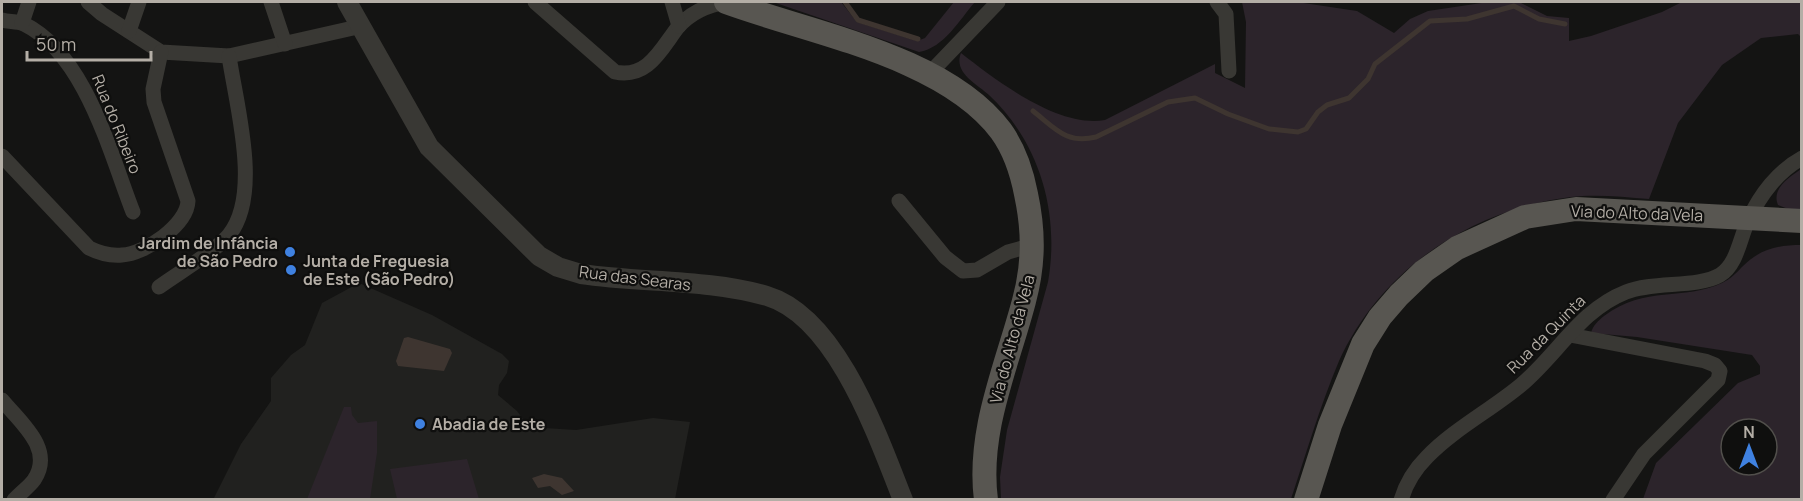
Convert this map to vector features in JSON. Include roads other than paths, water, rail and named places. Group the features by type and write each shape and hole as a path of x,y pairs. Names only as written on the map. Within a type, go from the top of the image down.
{"main road":[{"name":"Via do Alto da Vela","path":"726,2 846,41 929,74 977,105 1002,132 1022,173 1032,219 1033,245 1025,298 988,429 983,474 986,500"},
{"name":"Via do Alto da Vela","path":"1306,500 1330,424 1363,344 1380,317 1399,295 1424,271 1457,248 1525,217 1564,210 1645,211 1802,221"}],"street":[{"path":"2,20 22,23 29,2"},
{"path":"88,2 161,52 229,56 362,26"},
{"path":"129,31 139,2"},
{"path":"271,2 285,44"},
{"name":"Rua das Searas","path":"347,2 429,147 539,256 558,267 581,274 736,290 768,297 807,319 837,354 889,464 903,500"},
{"path":"535,2 615,72 624,74 633,73 654,62 679,26 699,6 726,2"},
{"path":"674,2 679,26"},
{"path":"929,74 998,2"},
{"path":"1217,2 1226,14 1229,71"},
{"name":"Rua do Ribeiro","path":"22,23 49,42 74,70 133,212"},
{"path":"2,156 90,248 98,252 123,255 136,252 179,225 188,211 188,201 154,102 153,89 161,52"},
{"path":"159,287 227,237 243,208 245,179 229,56"},
{"name":"Rua da Quinta","path":"1401,500 1412,476 1427,457 1523,384 1570,335 1581,319 1605,302 1627,291 1652,285 1693,281 1719,275 1735,255 1749,219 1772,183 1802,158"},
{"path":"898,201 945,257 963,271 977,270 1008,252 1033,245"},
{"path":"1570,335 1705,361 1715,365 1720,371 1718,380 1644,454 1612,500"},
{"path":"2,400 38,442 41,454 35,479 14,500"}],"waterway":[{"path":"845,2 858,20 918,39"},
{"path":"1033,111 1069,137 1086,139 1096,137 1168,102 1195,98 1228,114 1269,129 1298,132 1306,129 1318,112 1327,105 1349,98 1368,79 1375,64 1430,21 1467,19 1514,6 1539,19 1565,24"}],"place":[{"name":"Jardim de Infância de São Pedro","path":"290,252"},
{"name":"Junta de Freguesia de Este (São Pedro)","path":"291,270"},
{"name":"Abadia de Este","path":"420,424"}]}
